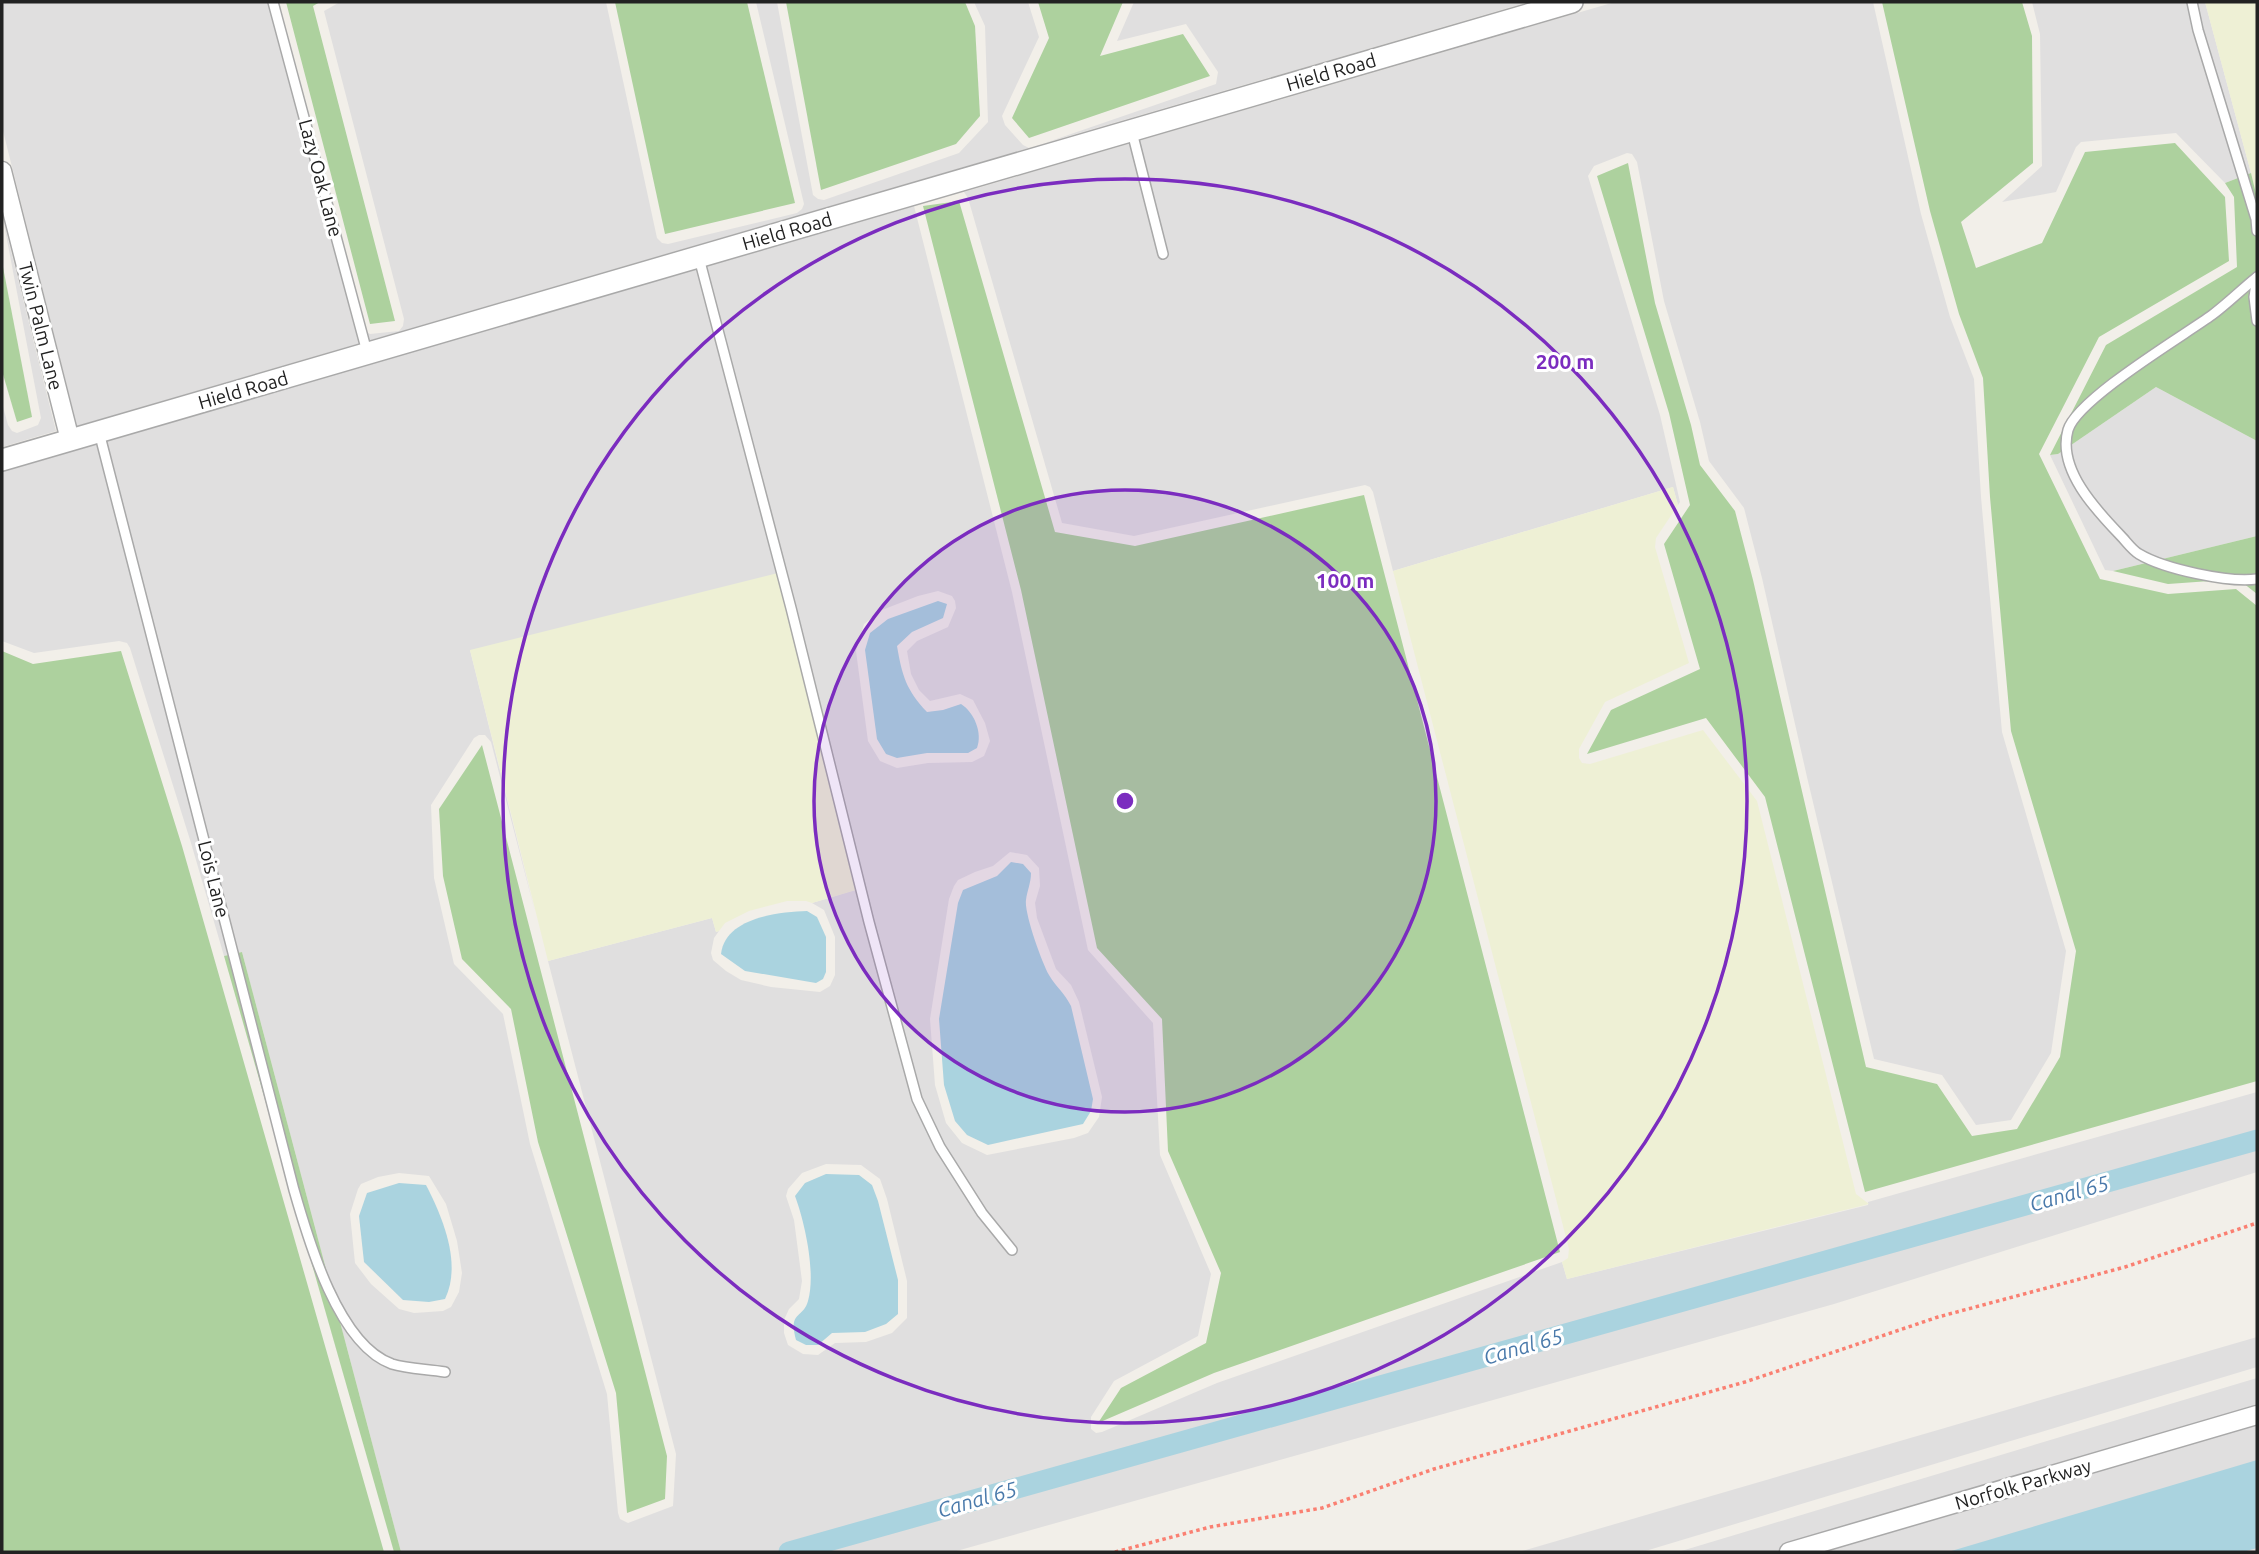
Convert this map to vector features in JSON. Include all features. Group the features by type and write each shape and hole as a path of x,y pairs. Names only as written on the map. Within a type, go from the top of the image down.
{"street":[{"name":"Hield Road","path":"2,460 1572,2"},
{"name":"Twin Palm Lane","path":"2,171 70,440"},
{"name":"Norfolk Parkway","path":"1789,1552 2257,1415"}],"lane":[{"name":"Lazy Oak Lane","path":"274,2 368,353"},
{"path":"2192,2 2198,30 2256,219 2257,231"},
{"path":"1132,130 1163,254"},
{"path":"698,257 917,1099 940,1147 982,1213 1012,1250"},
{"path":"2257,276 2254,297 2257,321"},
{"path":"2257,276 2213,314 2151,354 2078,413 2068,429 2067,445 2071,468 2089,502 2138,554 2195,574 2257,579"},
{"name":"Lois Lane","path":"99,432 311,1248 331,1294 363,1346 391,1363 445,1372"}],"path":[{"path":"1115,1552 1210,1527 1322,1508 1434,1469 1745,1382 1938,1317 2125,1267 2257,1223"}],"shaded area":[{"path":"2,2 276,2 365,331 370,334 399,331 404,319 324,11 340,2 606,2 657,238 668,244 797,213 804,204 756,2 777,2 813,195 824,200 959,153 988,122 985,26 974,2 1028,2 1039,37 1002,116 1005,125 1029,148 77,426 2,127"},
{"path":"1134,2 1529,2 1045,143 1216,84 1218,72 1186,24 1117,41"},
{"path":"1615,2 1873,2 1921,214 1950,317 1974,379 1981,497 2002,732 2066,951 2051,1053 2011,1120 1976,1125 1942,1075 1874,1059 1744,508 1709,461 1664,301 1637,162 1632,154 1627,153 1594,166 1588,176 1660,415 1680,502 1678,505 1673,487 1393,571 1373,492 1365,485 1134,536 1062,523 968,198 964,192"},
{"path":"2032,2 2205,2 2251,173 2225,183 2176,133 2081,142 2076,147 2056,192 2002,202 2042,166 2040,34"},
{"path":"914,206 1012,592 1088,950 1153,1023 1160,1155 1211,1274 1198,1336 1114,1381 1091,1417 1091,1429 1096,1433 1217,1383 1562,1262 1567,1279 1868,1205 1868,1202 2257,1092 2257,1172 1834,1304 953,1552 401,1552 242,952 224,956 130,648 127,643 119,641 34,653 2,641 2,472","holes":["938,591 952,596 955,601 956,608 948,627 917,641 907,651 911,674 919,690 930,701 960,694 973,700 985,723 990,741 984,756 972,762 928,763 897,768 880,761 868,741 856,651 864,624 882,610","470,650 855,890 812,903 824,910 835,937 835,975 830,986 820,992 771,987 741,980 726,971 713,960 711,953 714,938 719,931 716,932 712,918 548,961 676,1454 673,1506 628,1523 620,1519 618,1513 607,1394 530,1144 503,1014 454,964 434,878 431,805 474,738 479,735 485,735 491,742 535,912","1010,852 1027,855 1039,868 1040,886 1035,903 1037,918 1056,969 1071,985 1079,1002 1102,1097 1099,1117 1088,1133 987,1155 962,1143 946,1123 935,1085 930,1019 949,899 954,886 958,880 993,866","826,1164 861,1165 880,1179 907,1281 907,1318 892,1333 866,1342 835,1343 818,1355 803,1354 788,1345 784,1320 789,1309 799,1299 802,1281 794,1220 786,1196 788,1189 802,1173","399,1173 429,1176 446,1204 457,1241 462,1273 459,1292 451,1307 443,1311 414,1313 399,1309 371,1284 355,1263 350,1214 361,1184"]},
{"path":"3,219 56,431 2,447 2,403 8,425 17,433 38,425 41,418"},
{"path":"2156,387 2257,441 2257,536 2113,571 2105,570 2050,455 2058,454"},
{"path":"2257,1337 2257,1367 1642,1552 1519,1552"},
{"path":"2257,1378 2257,1552 1678,1552"}],"green space":[{"path":"286,2 320,2 313,6 395,321 370,324"},
{"path":"615,2 747,2 795,203 665,234"},
{"path":"786,2 965,2 975,26 980,116 956,144 821,190"},
{"path":"1038,2 1123,2 1100,56 1183,34 1210,76 1029,138 1012,118 1049,38"},
{"path":"1882,2 2022,2 2032,36 2033,163 1961,222 1976,268 2042,243 2085,152 2175,143 2225,197 2229,261 2099,337 2039,454 2100,579 2168,594 2236,589 2257,606 2257,1081 1865,1192 1765,797 1706,718 1587,754 1611,710 1700,669 1664,544 1690,505 1669,413 1597,176 1628,163 1655,303 1700,465 1735,511 1866,1067 1937,1084 1972,1136 2017,1129 2060,1057 2076,951 2011,731 1990,497 1983,378 1959,314 1930,211"},
{"path":"2205,2 2257,2 2257,198 2251,173"},
{"path":"2251,173 2257,198 2257,441 2156,387 2058,454 2050,455 2106,345 2237,267 2234,197 2225,183"},
{"path":"959,201 1055,532 1135,546 1364,495 1560,1252 1214,1373 1098,1423 1121,1388 1206,1343 1221,1273 1168,1151 1162,1019 1097,948 1021,590 923,206"},
{"path":"2,262 32,417 17,422 2,371"},
{"path":"1673,487 1678,505 1656,538 1655,547 1689,663 1605,702 1579,749 1579,758 1582,763 1590,764 1703,730 1757,801 1856,1194 1869,1204 1567,1279 1562,1262 1568,1258 1569,1249 1393,571"},
{"path":"2257,536 2257,594 2238,579 2168,584 2113,571"},
{"path":"786,571 856,890 812,903 787,901 749,911 725,923 716,932 712,918 548,961 470,650"},
{"path":"2,651 33,664 121,651 182,846 384,1552 2,1552"},
{"path":"482,745 667,1456 665,1499 627,1513 616,1393 538,1142 511,1009 462,959 443,876 439,809"},
{"path":"242,952 401,1552 394,1552 224,956"}],"water":[{"path":"938,601 947,604 943,618 912,632 897,646 903,674 914,696 927,712 961,704 966,708 976,723 979,742 977,748 968,753 927,753 897,758 886,754 877,739 865,650 870,633 888,619"},
{"path":"1011,862 1023,864 1031,873 1026,906 1031,926 1049,975 1071,1006 1093,1099 1091,1111 1083,1124 988,1145 967,1135 955,1121 944,1085 939,1019 958,903 963,890 997,876"},
{"path":"807,911 817,917 826,937 826,972 823,979 816,983 745,971 721,954 732,932 754,919"},
{"path":"826,1174 859,1175 872,1185 898,1280 898,1314 886,1324 865,1332 832,1333 818,1345 806,1345 796,1340 794,1331 795,1320 808,1301 811,1277 806,1234 795,1196 805,1183"},
{"path":"399,1183 426,1185 439,1212 451,1256 452,1271 445,1299 429,1302 403,1300 364,1262 359,1216 367,1193"},
{"path":"2257,1460 2257,1548 2243,1552 1948,1552"}],"waterway":[{"name":"Canal 65","path":"789,1552 2257,1140"}]}
